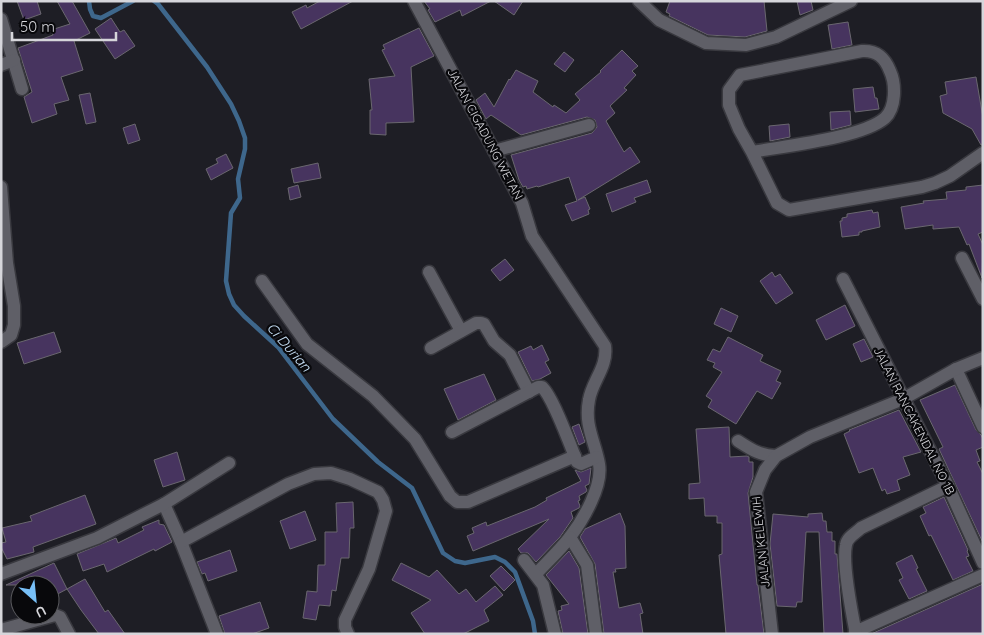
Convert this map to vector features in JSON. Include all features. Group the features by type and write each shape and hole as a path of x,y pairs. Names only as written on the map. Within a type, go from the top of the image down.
{"street":[{"name":"JALAN CIGADUNG WETAN","path":"414,1 523,206 532,236 605,346 606,357 591,393 588,409 589,431 600,475 598,484 588,508 570,537 536,574"},
{"path":"639,1 659,20 706,43 746,45 776,37 852,1"},
{"path":"1,19 22,88"},
{"path":"752,152 840,136 874,125 886,117 894,100 892,74 886,60 872,50 862,50 740,75 729,90 729,105 776,203 790,210 935,183 950,176 983,153"},
{"path":"1,65 14,60"},
{"path":"494,151 589,125"},
{"path":"1,187 7,263 14,306 14,325 11,335 1,342"},
{"path":"962,258 983,299"},
{"path":"429,272 461,331"},
{"name":"JALAN RANCAKENDAL NO 1B","path":"843,279 902,399 948,486 983,563"},
{"path":"262,282 307,344 373,396 415,438 450,496 457,502 468,502 574,456"},
{"path":"430,348 476,323 484,324 494,341 510,355 529,392"},
{"path":"738,441 755,452 776,456 810,437 902,399 956,369 983,358"},
{"path":"956,369 983,427"},
{"path":"452,432 542,387 546,390 577,462 581,464 597,457"},
{"name":"JALAN KELEWIH","path":"772,634 756,492 765,470 776,456"},
{"path":"1,574 97,538 164,504 229,463"},
{"path":"181,542 288,484 314,474 331,473 350,479 378,492 383,500 386,511 369,569 345,620 348,634"},
{"path":"948,486 861,528 846,543 845,559 856,633 983,575"},
{"path":"164,504 217,634"},
{"path":"570,537 587,565 596,634"},
{"path":"524,560 536,574 542,585 548,600 556,634"},
{"path":"1,630 55,614 60,617 69,634"}],"building":[{"path":"17,1 37,1 41,14 24,20"},
{"path":"57,1 72,1 90,33 74,41 83,70 61,77 69,100 54,104 57,114 32,123 24,97 32,92 18,48 53,35 51,30 70,24"},
{"path":"320,1 353,1 301,29 292,12 306,5 307,8"},
{"path":"424,1 491,1 462,16 460,10 435,22 428,10 430,9"},
{"path":"494,1 523,1 514,15"},
{"path":"670,1 764,1 767,31 745,37 708,35 669,16 670,14 666,12"},
{"path":"797,1 811,1 813,10 800,15"},
{"path":"111,18 120,32 124,30 135,46 115,59 95,29"},
{"path":"848,22 852,45 832,49 828,25"},
{"path":"419,28 434,56 411,67 414,122 386,123 386,135 370,134 370,110 372,110 369,79 395,76 382,50 385,49 383,45"},
{"path":"622,50 638,66 632,71 636,75 624,88 627,90 610,106 615,113 606,121 624,152 630,147 640,162 578,200 585,197 590,209 588,210 589,214 572,221 565,205 577,201 569,177 527,189 526,186 523,187 519,180 511,155 592,133 597,127 595,120 587,117 521,135 491,115 486,119 476,100 485,93 494,107 516,70 538,81 533,92 553,107 554,105 566,113 580,100 575,94 601,72"},
{"path":"564,52 574,60 565,72 554,64"},
{"path":"976,77 983,118 983,145 981,145 972,129 943,113 940,96 947,94 945,82"},
{"path":"873,87 879,109 855,112 853,89"},
{"path":"90,93 96,122 86,124 79,95"},
{"path":"850,111 851,125 831,130 830,112"},
{"path":"135,124 140,140 128,144 123,128"},
{"path":"789,124 790,137 770,141 769,126"},
{"path":"226,154 233,168 211,180 206,169 218,163 216,159"},
{"path":"318,163 321,178 294,183 291,169"},
{"path":"647,180 651,192 634,198 636,202 612,212 606,194"},
{"path":"298,185 301,197 290,200 288,188"},
{"path":"983,185 983,232 978,234 983,245 982,278 969,244 967,245 959,227 933,229 933,225 905,229 901,207 924,203 923,201 947,199 946,192 966,190 966,187"},
{"path":"872,210 873,213 878,212 880,227 859,232 859,235 842,237 840,221 842,221 842,218 847,217 847,214"},
{"path":"505,259 514,270 500,281 491,270"},
{"path":"772,272 775,277 780,274 793,293 776,304 760,281"},
{"path":"845,305 855,326 826,340 816,320"},
{"path":"721,308 738,316 731,332 714,324"},
{"path":"54,332 61,352 24,364 17,343"},
{"path":"728,337 763,355 760,361 781,371 776,381 781,383 772,399 757,391 736,424 708,407 712,400 706,396 722,372 713,367 715,363 707,360 713,349 720,352"},
{"path":"864,339 873,357 861,362 853,344"},
{"path":"542,345 549,360 545,362 551,373 532,381 518,352 531,346 533,350"},
{"path":"484,374 496,400 458,420 444,389"},
{"path":"955,385 976,430 983,439 983,447 976,450 980,461 977,462 983,474 983,543 939,449 943,447 920,400"},
{"path":"899,410 921,452 903,457 910,475 897,480 900,490 887,494 885,489 882,491 873,468 859,473 844,434 849,430"},
{"path":"579,424 585,442 579,445 572,427"},
{"path":"729,427 730,457 747,456 749,457 749,462 753,462 753,477 748,493 764,634 726,634 719,555 722,554 722,523 717,523 717,516 705,516 704,498 689,499 689,484 700,483 696,429"},
{"path":"177,452 185,480 163,487 154,460"},
{"path":"591,468 589,484 585,486 587,490 579,496 579,508 571,512 573,518 560,537 536,562 528,553 521,553 518,549 549,519 473,551 467,536 474,533 472,528 486,522 487,526 535,507 547,500 546,498 581,481 575,470 581,472"},
{"path":"85,495 96,524 33,547 34,552 7,559 1,547 1,543 6,542 2,528 32,521 30,516"},
{"path":"944,497 968,550 969,556 966,557 973,571 953,580 920,516 926,513 923,507"},
{"path":"353,502 354,528 350,528 349,558 341,558 336,591 332,590 330,606 319,605 316,620 303,618 307,591 317,592 318,565 325,565 325,532 337,532 336,503"},
{"path":"305,511 316,540 290,549 280,521"},
{"path":"620,513 625,526 626,568 615,569 616,572 613,572 619,608 640,603 643,613 640,614 643,634 604,634 595,564 580,537 585,529"},
{"path":"822,513 823,521 826,521 827,532 832,532 832,541 835,541 843,634 824,634 819,532 806,532 802,602 797,602 796,607 777,606 770,544 773,514 808,517 808,514"},
{"path":"159,520 159,524 164,525 172,542 107,572 104,564 83,571 77,554 116,538 118,543 144,530 142,527"},
{"path":"230,550 237,571 208,581 205,573 202,574 197,562"},
{"path":"569,551 579,568 588,634 563,634 558,611 562,610 561,606 569,604 546,575"},
{"path":"912,555 918,568 916,569 927,591 909,599 899,580 903,578 896,563"},
{"path":"54,563 60,575 28,575"},
{"path":"401,563 429,577 437,570 459,594 466,589 476,602 495,586 503,595 484,610 489,621 463,634 425,634 411,613 431,600 392,580"},
{"path":"501,566 515,580 504,591 490,576"},
{"path":"60,575 67,589 60,593"},
{"path":"85,579 105,612 108,610 125,634 99,634 81,610 67,589"},
{"path":"983,584 983,634 871,634"},
{"path":"260,602 269,628 252,634 225,634 219,616"}],"waterway":[{"name":"Ci Durian","path":"89,1 93,16 101,18 133,1"},
{"name":"Ci Durian","path":"154,1 207,67 231,104 245,138 245,149 238,179 240,198 231,213 226,281 234,305 278,347 333,419 378,462 412,488 443,553 455,561 465,563 495,557 505,562 515,572 533,621 535,634"}]}
